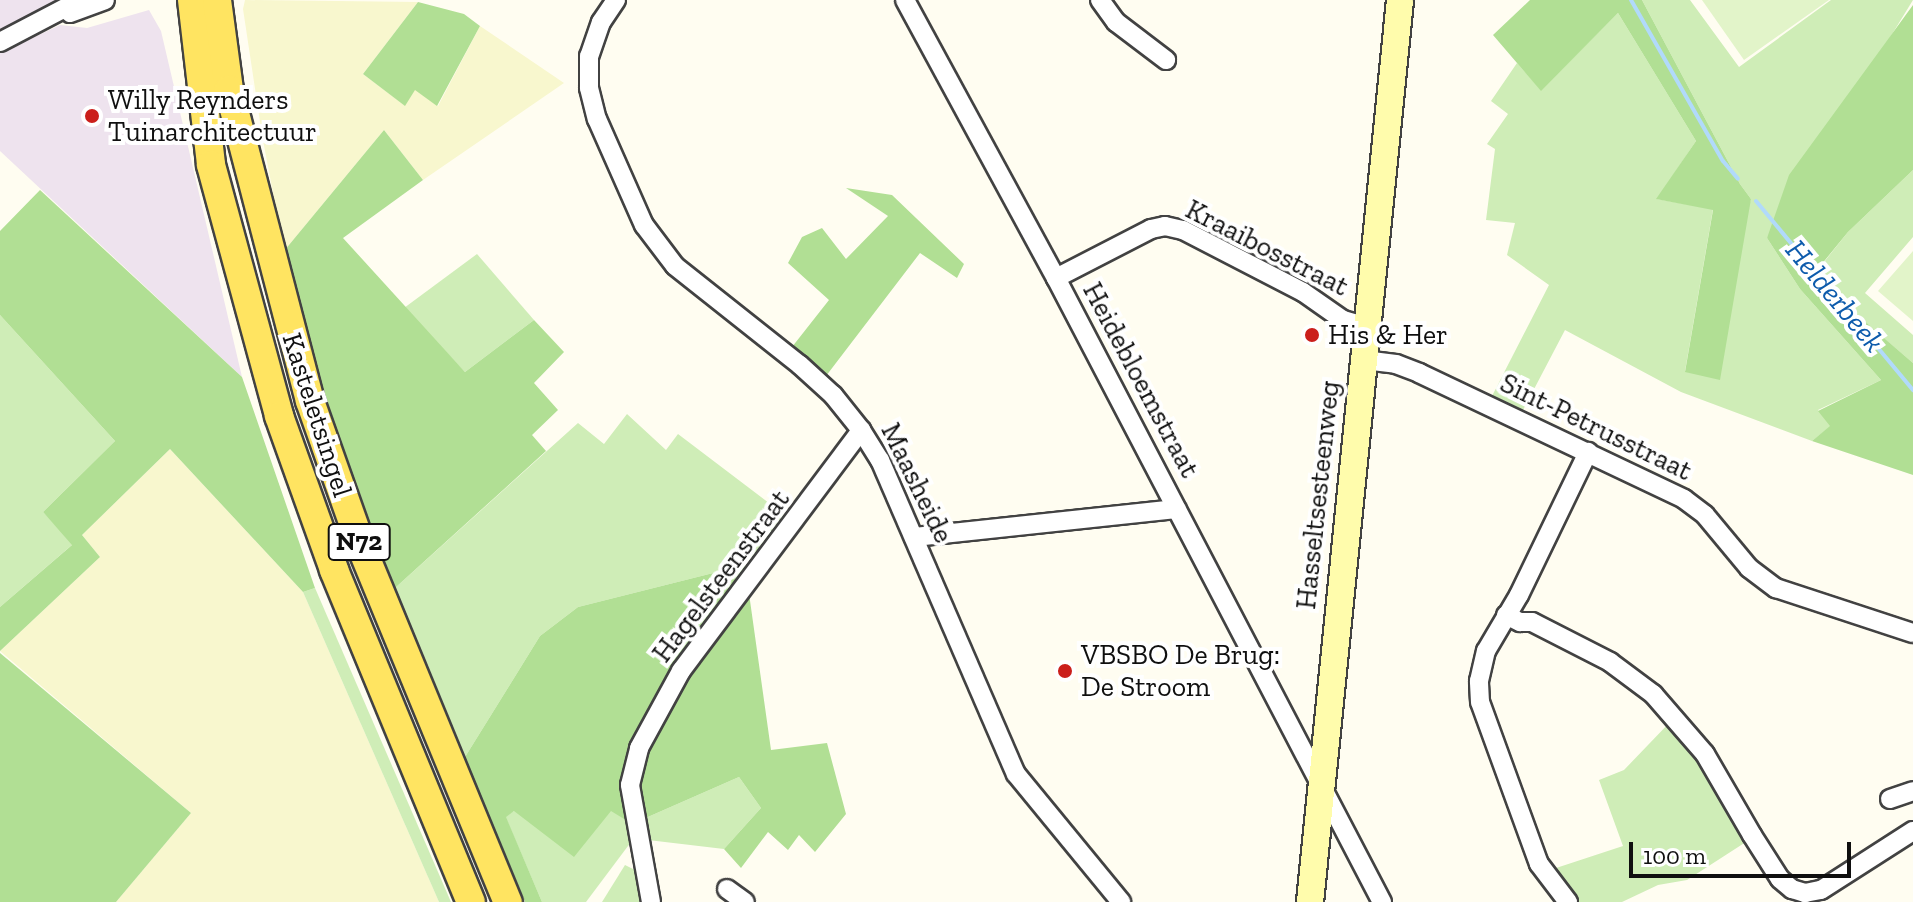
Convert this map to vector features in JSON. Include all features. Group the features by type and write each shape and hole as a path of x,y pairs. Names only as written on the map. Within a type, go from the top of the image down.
{"main road":[{"name":"Kasteletsingel","path":"192,0 211,165 279,416 334,570 471,902"},
{"name":"Kasteletsingel","path":"217,0 229,90 310,401 363,551 508,902"}],"street":[{"path":"0,42 80,0"},
{"path":"52,17 105,0"},
{"name":"Maasheide","path":"616,0 601,22 589,56 589,88 597,119 644,225 675,266 800,365 833,395 861,430 880,460 1000,744 1016,774 1121,902"},
{"name":"Heidebloemstraat","path":"905,0 1056,278 1382,902"},
{"path":"1100,0 1116,22 1166,60"},
{"name":"Hasseltsesteenweg","path":"1310,902 1400,0"},
{"name":"Kraaibosstraat","path":"1056,278 1151,229 1165,226 1183,230 1303,292 1343,320 1367,327"},
{"name":"Sint-Petrusstraat","path":"1364,360 1396,364 1419,373 1695,506 1766,583 1913,633"},
{"name":"Hagelsteenstraat","path":"651,902 630,785 639,748 681,671 861,430"},
{"path":"1568,902 1539,864 1480,702 1482,666 1588,452"},
{"path":"914,537 1177,509"},
{"path":"1506,615 1520,622 1532,622 1610,662 1653,694 1705,754 1780,879 1792,889 1805,893 1821,890 1913,831"},
{"path":"1890,799 1913,791"},
{"path":"727,889 745,902"}],"shaded area":[{"path":"0,0 61,0 0,29"},
{"path":"149,10 161,31 242,377 0,151 0,53 60,25 87,28"}],"green space":[{"path":"245,0 418,2 363,74 404,105 415,89 438,106 480,26 564,83 423,180 384,130 284,251 262,135 243,9"},
{"path":"1530,0 1642,0 1740,184 1751,199 1720,380 1685,372 1713,210 1656,199 1696,141 1618,13 1541,91 1493,35"},
{"path":"1642,0 1690,0 1739,67 1831,0 1913,0 1767,238 1800,289 1881,380 1818,410 1831,426 1812,441 1681,392 1565,330 1522,412 1492,396 1549,285 1507,255 1515,223 1486,220 1495,149 1487,144 1508,114 1491,101 1517,63 1541,90 1618,13 1696,141 1657,199 1713,209 1685,371 1695,373 1751,199 1740,184"},
{"path":"1702,0 1829,0 1744,60"},
{"path":"418,2 464,14 480,26 437,106 415,90 405,106 363,74"},
{"path":"1913,5 1913,170 1848,232 1812,276 1913,363 1913,475 1812,441 1830,426 1818,411 1881,380 1800,289 1767,238 1789,175"},
{"path":"384,130 423,180 343,238 465,372 534,320 564,352 534,383 558,410 532,435 546,451 395,588 364,511 317,372 284,251"},
{"path":"1913,170 1913,237 1865,293 1913,335 1913,363 1812,277 1848,232"},
{"path":"846,188 892,195 964,264 957,278 920,253 826,376 792,347 829,300 788,263 802,237 822,228 846,259 888,216"},
{"path":"40,190 242,377 315,588 303,592 170,449 82,535 100,557 0,651 0,607 72,545 43,512 115,441 0,315 0,231"},
{"path":"1913,251 1913,321 1878,291"},
{"path":"477,254 534,320 465,372 404,308"},
{"path":"0,315 115,441 43,512 73,544 0,607"},
{"path":"627,414 666,450 678,434 786,516 745,565 578,607 540,636 465,757 395,588 578,423 604,444"},
{"path":"170,449 303,592 439,902 116,902 191,813 0,651 100,557 82,535"},
{"path":"745,565 771,750 827,743 846,814 815,852 799,835 788,850 768,832 741,868 724,849 761,808 739,777 641,820 629,822 611,811 574,857 514,811 506,817 542,902 525,902 465,757 540,636 578,607"},
{"path":"315,588 451,902 439,902 303,592"},
{"path":"0,653 191,813 116,902 0,902"},
{"path":"1672,720 1749,840 1687,880 1658,885 1622,902 1574,902 1550,870 1623,846 1599,780 1624,770"},
{"path":"739,777 761,808 724,849 648,840 641,820"},
{"path":"612,810 629,822 631,842 586,902 542,902 505,816 514,811"},
{"path":"625,865 639,872 644,902 602,902"}],"waterway":[{"name":"Helderbeek","path":"1631,0 1723,161 1738,179"},
{"name":"Helderbeek","path":"1756,201 1913,390"}],"place":[{"name":"Willy Reynders Tuinarchitectuur","path":"92,116"},
{"name":"His & Her","path":"1312,335"},
{"name":"VBSBO De Brug: De Stroom","path":"1065,671"}]}
